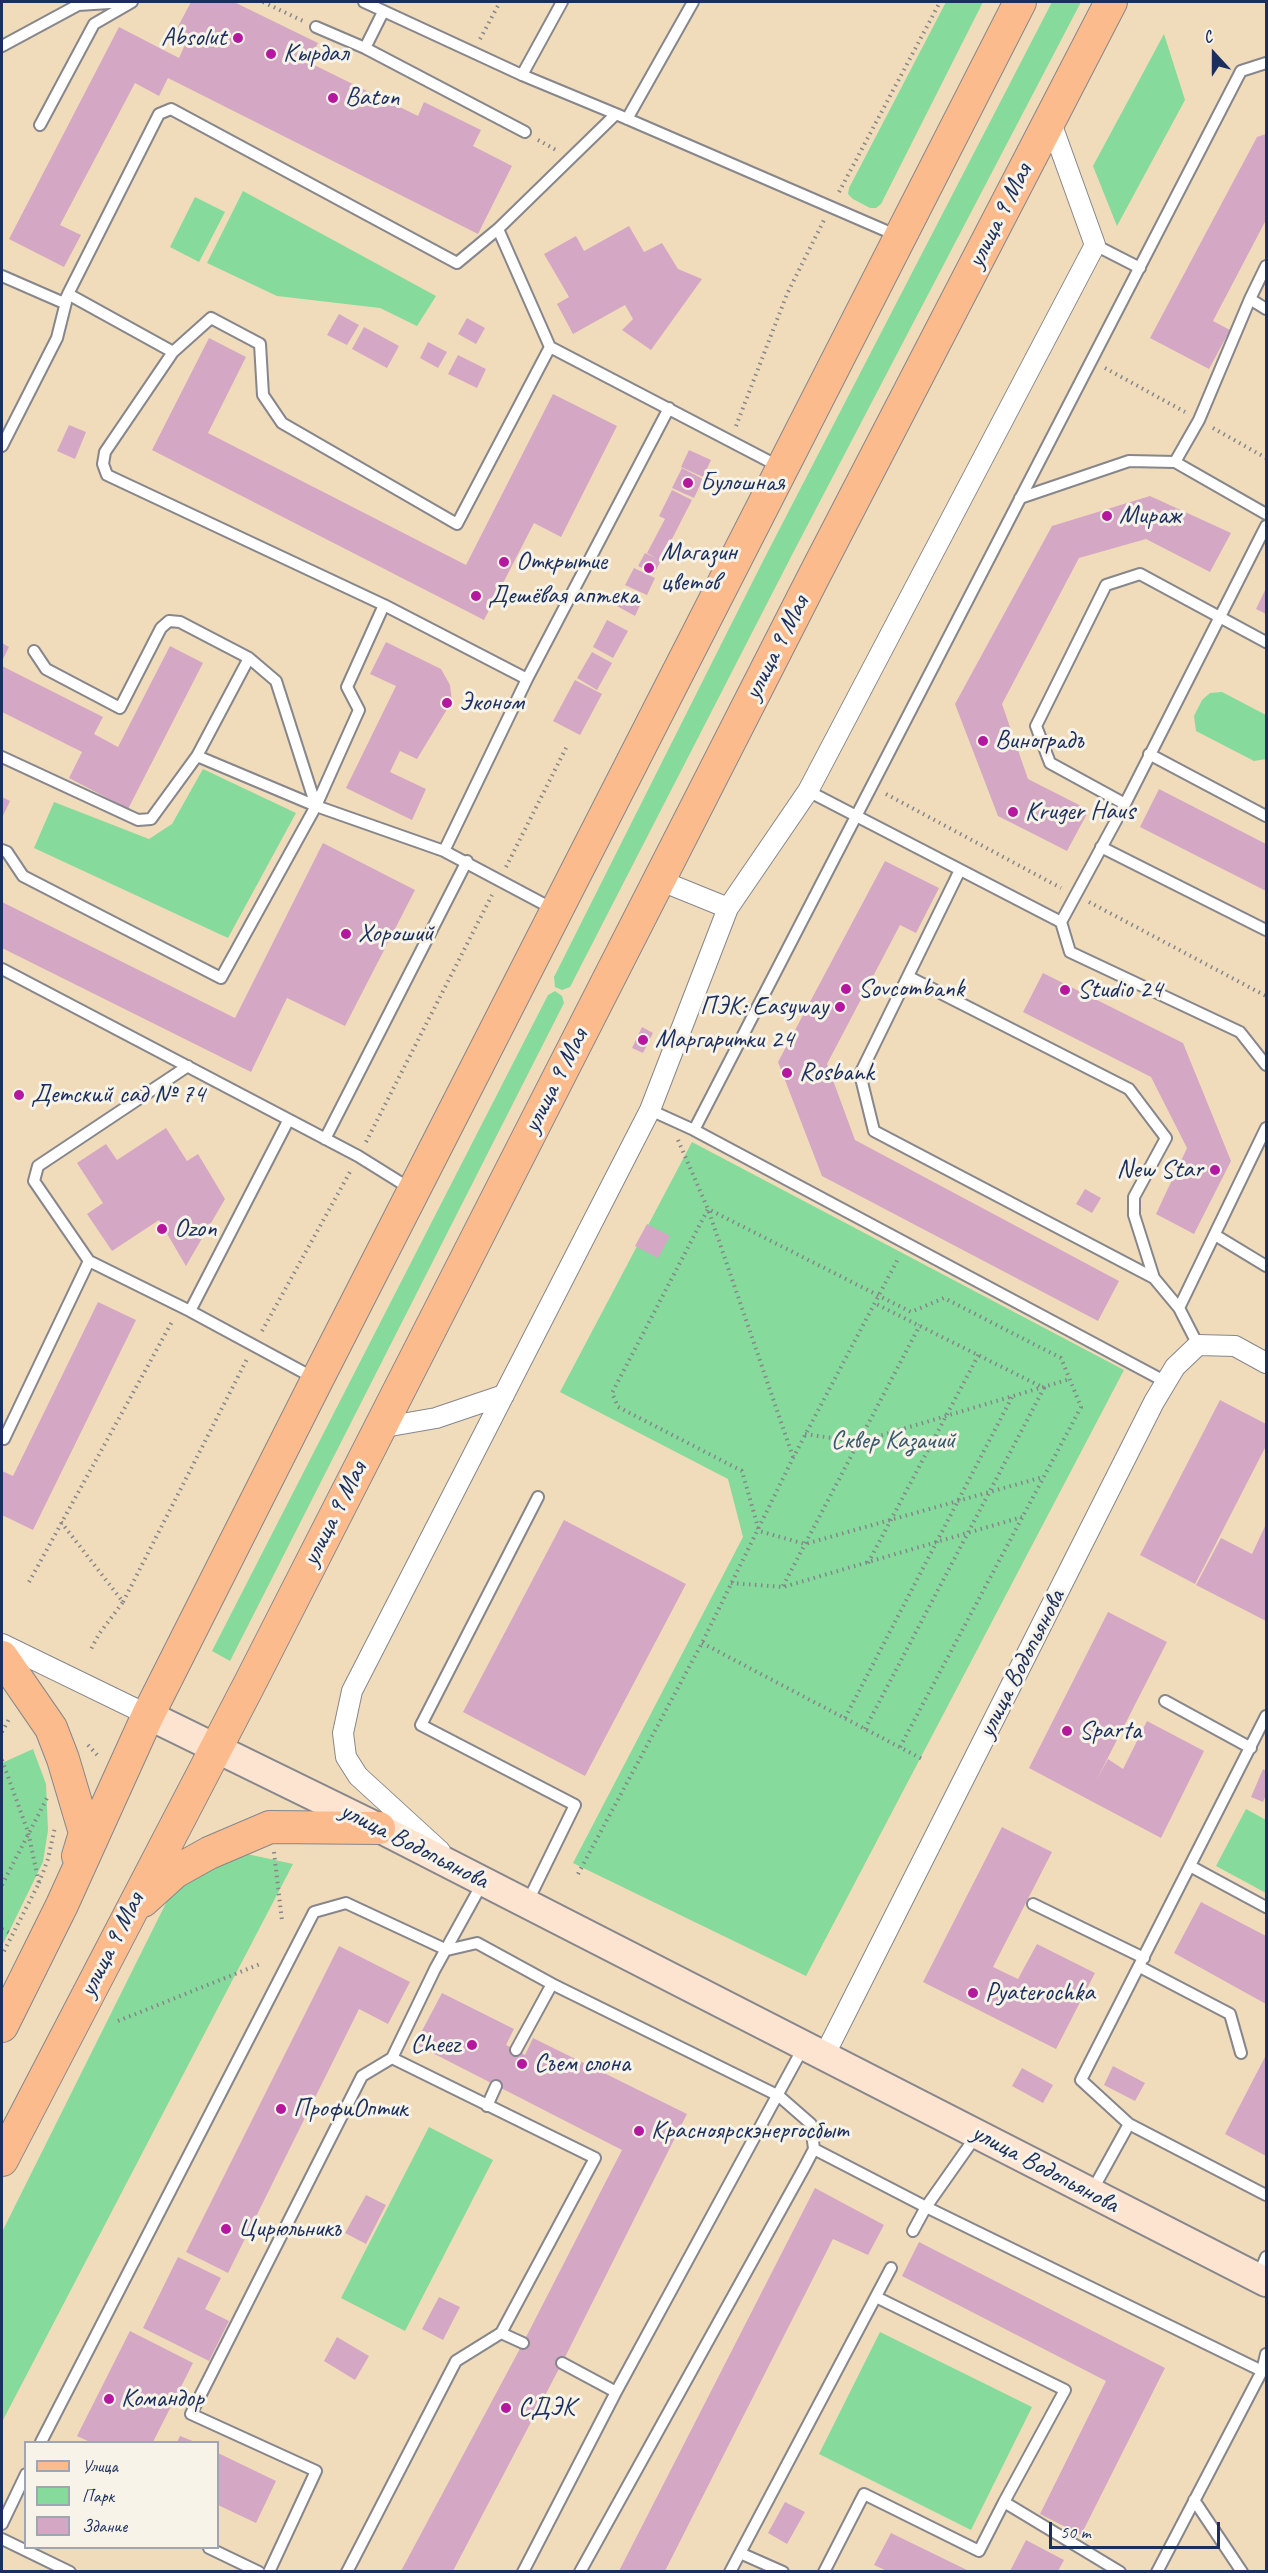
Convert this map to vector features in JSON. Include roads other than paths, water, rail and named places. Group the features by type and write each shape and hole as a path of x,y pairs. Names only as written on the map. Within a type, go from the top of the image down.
{"main road":[{"path":"2,2026 62,1905 148,1715 555,910 1020,2"},
{"name":"улица 9 Мая","path":"2,2160 216,1748 658,880 1111,2"},
{"path":"2,1657 51,1728 63,1759 85,1833 62,1905"},
{"path":"127,1916 175,1872 209,1853 270,1827 380,1828"}],"street":[{"path":"471,1875 358,1776 346,1757 343,1733 345,1715 352,1691 650,1110 728,908 808,791 1095,246 1050,120"},
{"path":"658,880 728,908"},
{"path":"1198,1345 1234,1346 1266,1363"},
{"name":"улица Водопьянова","path":"814,2051 1166,1382 1175,1367 1198,1345"},
{"path":"379,1428 436,1418 504,1395"},
{"name":"улица Водопьянова","path":"2,1644 380,1828 1090,2193 1263,2272"}],"lane":[{"path":"2,46 78,5 125,2"},
{"path":"40,125 94,24 132,2"},
{"path":"364,2 522,75 900,237"},
{"path":"522,75 562,2"},
{"path":"627,119 693,2"},
{"path":"365,48 383,12"},
{"path":"316,27 365,48 525,132"},
{"path":"690,1128 856,816 1241,71 1266,63"},
{"path":"2,446 57,338 66,298 159,114 171,109 457,263 498,228 616,114"},
{"path":"498,228 550,347 780,468"},
{"path":"1095,246 1140,268"},
{"path":"1175,462 1199,420 1266,266"},
{"path":"2,276 66,298 173,352"},
{"path":"1250,299 1266,309"},
{"path":"527,679 384,605 107,475 103,464 105,452 173,352 211,318 260,344 263,395 282,423 457,524 550,347"},
{"path":"444,851 527,679 669,408"},
{"path":"1020,498 1129,461 1175,462 1266,514"},
{"path":"1266,526 1125,804 1061,922 1070,952 1240,1032 1266,1065"},
{"path":"1125,804 1050,763 1036,726 1106,585 1140,574 1266,642"},
{"path":"2,850 8,852 23,876 221,978 316,806 359,710 347,687 384,605"},
{"path":"34,651 46,669 120,708 161,628 169,621 180,622 249,658 276,681 316,806"},
{"path":"2,757 138,820 151,819 197,756 249,658"},
{"path":"1149,754 1266,816"},
{"path":"197,756 316,806 444,851 467,861 555,910"},
{"path":"808,791 1061,922"},
{"path":"1101,847 1266,930"},
{"path":"325,1139 467,861"},
{"path":"960,870 860,1074 874,1131 1154,1278 1179,1308 1198,1345"},
{"path":"2,969 358,1156 413,1190"},
{"path":"909,977 1129,1089 1166,1138 1134,1197 1133,1206 1154,1278"},
{"path":"188,1066 38,1166 34,1181 90,1261 317,1380"},
{"path":"650,1110 690,1128 1166,1382"},
{"path":"185,1309 288,1121"},
{"path":"1179,1308 1266,1128"},
{"path":"1215,1235 1266,1266"},
{"path":"2,1438 4,1439 90,1261"},
{"path":"527,1904 575,1805 421,1725 538,1497"},
{"path":"1165,1701 1251,1748"},
{"path":"1266,1716 1081,2080 1129,2124 1266,2195"},
{"path":"1190,1866 1266,1907"},
{"path":"269,2571 316,2471 191,2414 362,2076 392,2058 447,1950 471,1875"},
{"path":"42,2441 314,1912 346,1903 447,1950 477,1943 552,1984 779,2096 811,2124 814,2149 580,2571"},
{"path":"1033,1904 1230,2014 1241,2053"},
{"path":"516,2050 552,1984"},
{"path":"524,2571 616,2392 779,2096 814,2051"},
{"path":"347,2571 456,2361 501,2333 595,2158 392,2058"},
{"path":"487,2106 496,2086"},
{"path":"1090,2193 1129,2124"},
{"path":"914,2231 926,2207 977,2134"},
{"path":"814,2149 926,2207 1262,2371"},
{"path":"730,2571 891,2268"},
{"path":"824,2571 864,2494 979,2551 1065,2390 876,2297"},
{"path":"501,2333 523,2343"},
{"path":"1157,2571 1262,2371 1266,2354"},
{"path":"562,2363 616,2392"},
{"path":"2,2524 24,2478"},
{"path":"1194,2500 1242,2571"},
{"path":"1004,2502 1120,2571"},
{"path":"2,2539 70,2571"},
{"path":"213,2549 259,2571"},
{"path":"740,2553 783,2571"}],"place":[{"name":"Absolut","path":"238,38"},
{"name":"Кырдал","path":"271,54"},
{"name":"Baton","path":"333,98"},
{"name":"Булошная","path":"688,483"},
{"name":"Мираж","path":"1107,516"},
{"name":"Открытие","path":"504,562"},
{"name":"Магазин цветов","path":"649,568"},
{"name":"Дешёвая аптека","path":"476,596"},
{"name":"Эконом","path":"447,703"},
{"name":"Виноградъ","path":"983,741"},
{"name":"Kruger Haus","path":"1013,812"},
{"name":"Хороший","path":"346,934"},
{"name":"Sovcombank","path":"846,989"},
{"name":"Studio 24","path":"1065,990"},
{"name":"ПЭК: Easyway","path":"840,1007"},
{"name":"Маргаритки 24","path":"643,1040"},
{"name":"Rosbank","path":"787,1073"},
{"name":"Детский сад № 74","path":"19,1095"},
{"name":"New Star","path":"1215,1170"},
{"name":"Ozon","path":"162,1229"},
{"name":"Sparta","path":"1067,1731"},
{"name":"Pyaterochka","path":"973,1993"},
{"name":"Cheez","path":"472,2045"},
{"name":"Съем слона","path":"522,2064"},
{"name":"ПрофиОптик","path":"281,2109"},
{"name":"Красноярскэнергосбыт","path":"639,2131"},
{"name":"Цирюльникъ","path":"226,2229"},
{"name":"Командор","path":"109,2399"},
{"name":"СДЭК","path":"506,2408"}],"park label":[{"name":"Сквер Казачий","path":"893,1441"}]}
